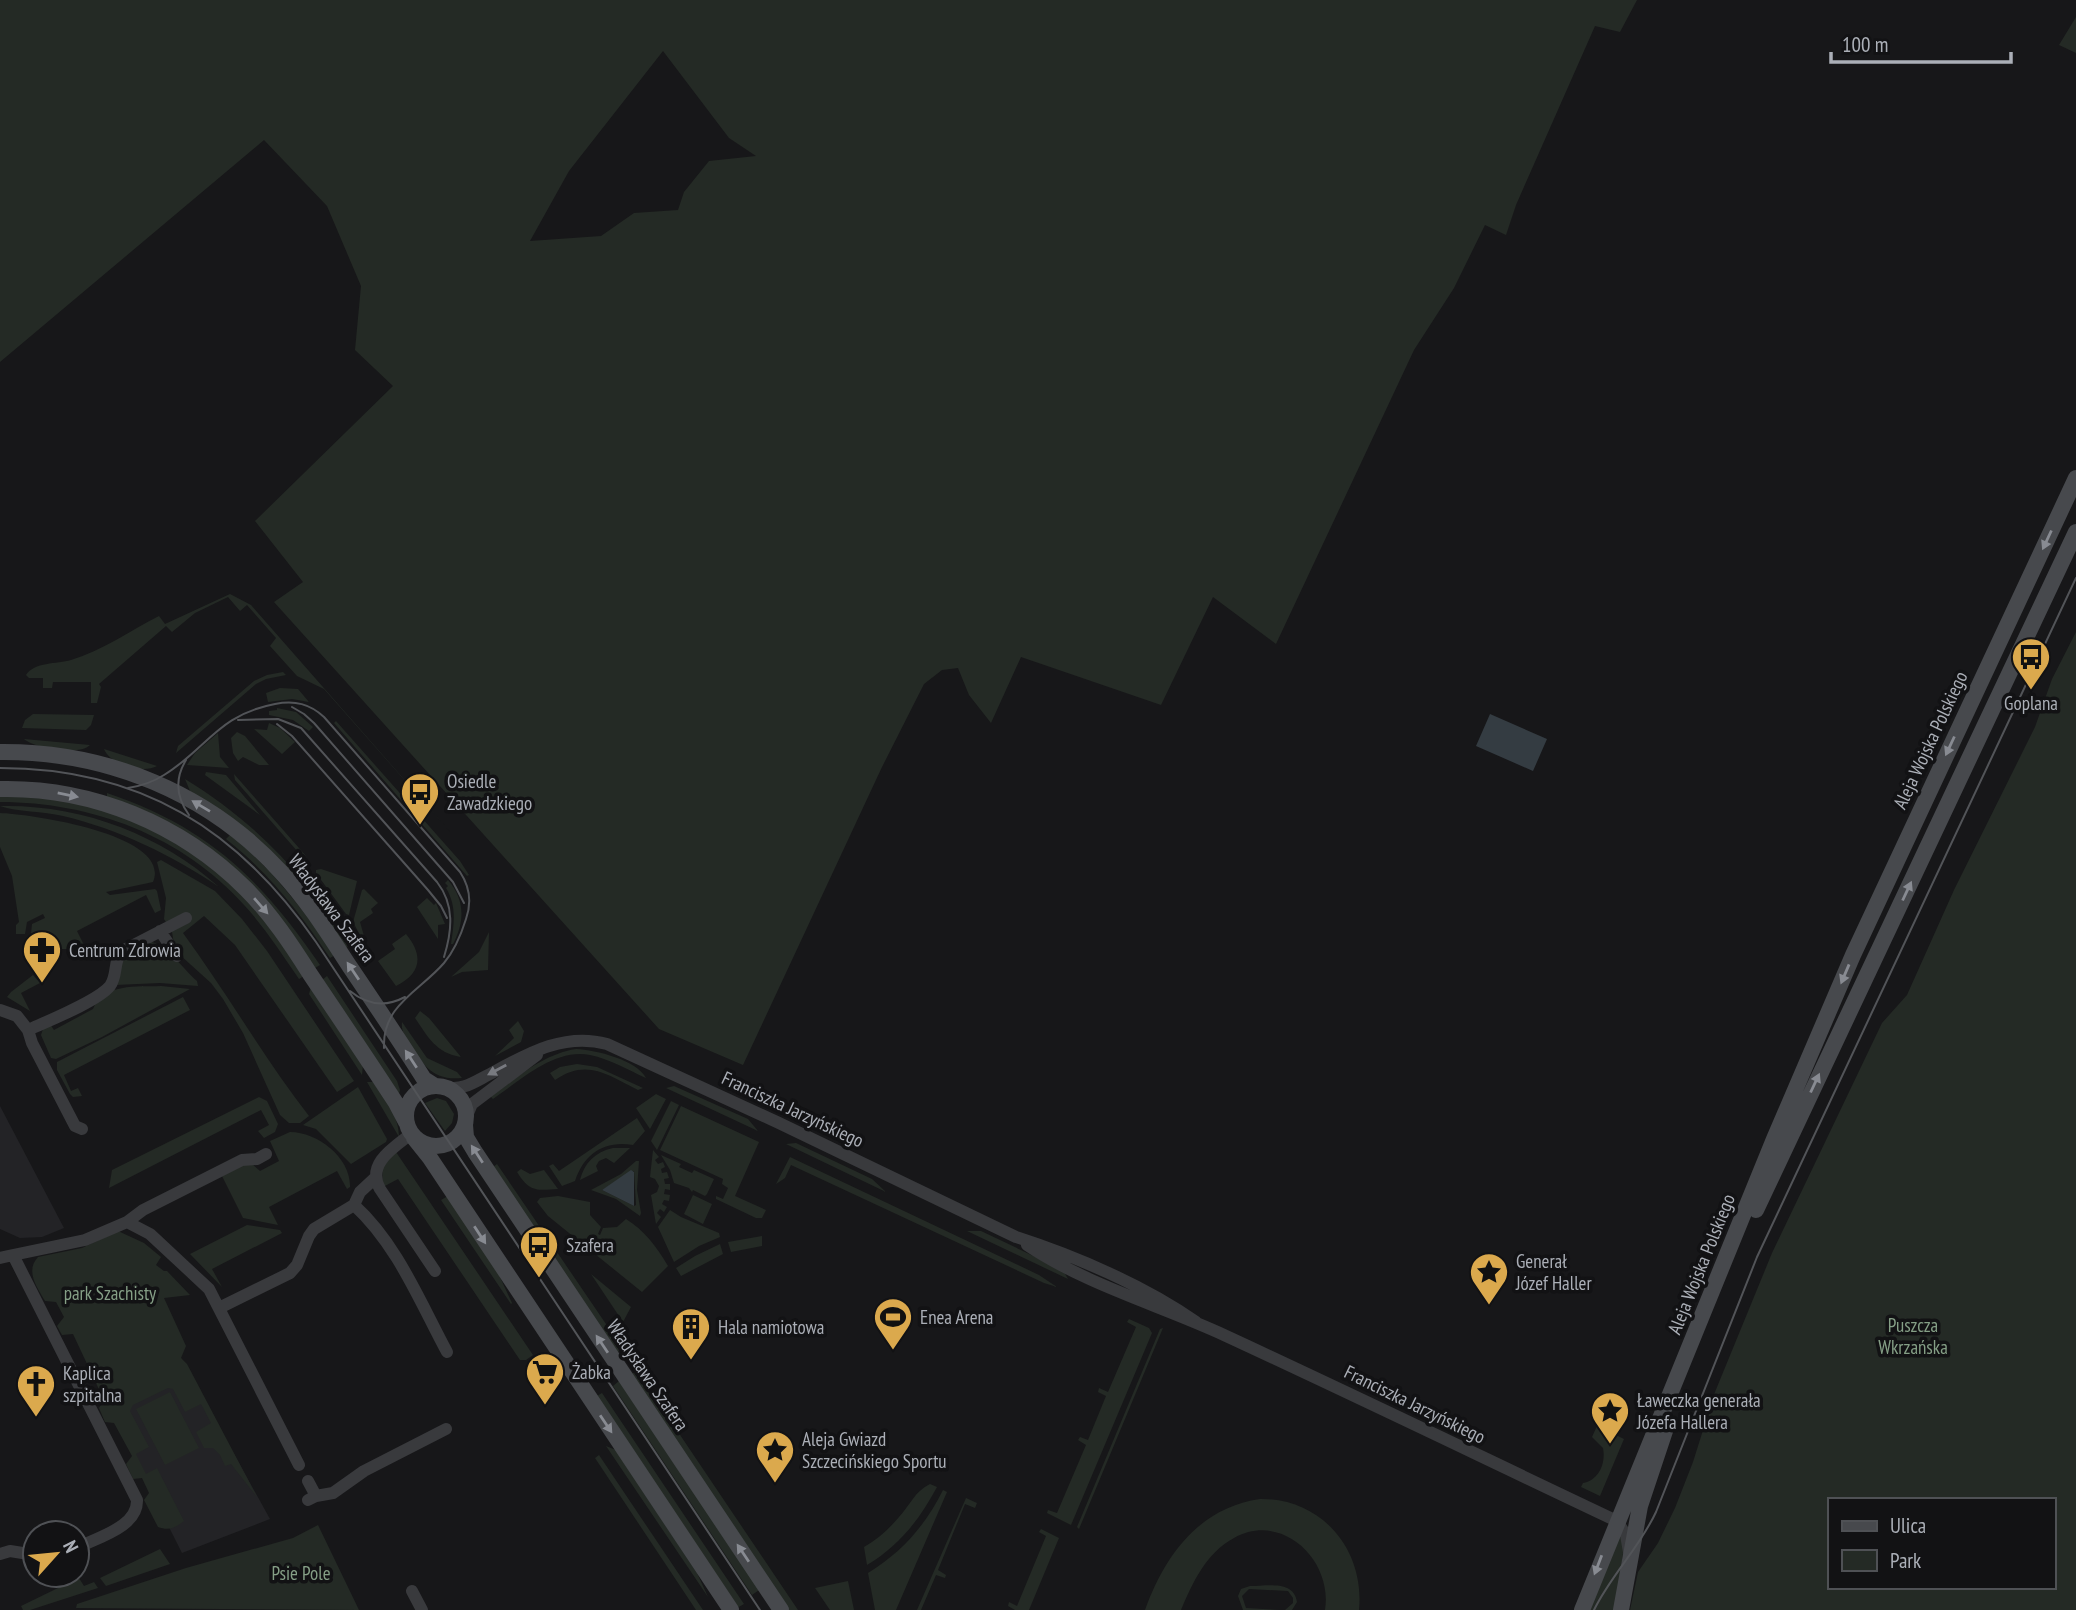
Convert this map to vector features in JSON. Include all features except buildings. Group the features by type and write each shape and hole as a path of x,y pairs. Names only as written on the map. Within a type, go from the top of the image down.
{"main road":[{"name":"Aleja Wojska Polskiego","path":"1582,1610 1616,1521 1858,944 2076,478"},
{"name":"Aleja Wojska Polskiego","path":"1621,1610 1641,1501 1666,1428 1724,1285 1759,1204 2076,532"},
{"name":"Władysława Szafera","path":"0,752 59,755 118,768 173,790 229,825 271,862 302,896 424,1079 440,1086"},
{"path":"0,789 56,792 110,805 161,826 216,862 246,889 278,927 396,1103 410,1131 731,1610"},
{"path":"440,1086 454,1092 462,1100 465,1122 457,1138 442,1146 427,1146 410,1131 406,1111 411,1098 423,1088 440,1086"},
{"name":"Władysława Szafera","path":"465,1122 465,1134 470,1144 781,1610"}],"street":[{"path":"2005,629 2025,640"},
{"path":"29,1030 103,992 114,978 119,954 186,918"},
{"path":"160,931 177,956"},
{"path":"1858,944 1878,953"},
{"path":"0,1010 17,1016 29,1030 32,1043 75,1126 82,1129"},
{"path":"1824,1023 1840,1031"},
{"name":"Franciszka Jarzyńskiego","path":"440,1086 456,1089 465,1087 517,1059 565,1041 599,1042 620,1049 1016,1237 1049,1259 1164,1312 1196,1322 1616,1521"},
{"name":"Franciszka Jarzyńskiego","path":"465,1122 472,1104 548,1046"},
{"path":"219,1308 290,1273 297,1265 304,1244 314,1229 354,1205 360,1192 375,1178 380,1161 410,1131"},
{"path":"91,1541 128,1522 135,1515 137,1500 6,1256 85,1240 127,1222 143,1210 242,1160 257,1159 266,1154"},
{"path":"375,1178 435,1270"},
{"path":"354,1205 379,1231 394,1253 447,1352"},
{"path":"127,1222 150,1234 209,1289 299,1465"},
{"path":"307,1481 312,1498 333,1493 364,1471 446,1429"},
{"path":"1616,1521 1630,1514 1641,1501"},
{"name":"Aleja Wojska Polskiego","path":"1616,1521 1626,1535 1629,1559"},
{"path":"0,1554 10,1551 21,1553"},
{"path":"412,1591 422,1610"}],"shaded area":[{"path":"1490,714 1547,739 1533,771 1476,746"},
{"path":"0,1106 64,1228 42,1237 20,1238 0,1229"},
{"path":"631,1170 634,1172 634,1206 602,1190"},
{"path":"181,1358 270,1519 182,1553 105,1400"}],"green space":[{"path":"0,0 1637,0 1620,32 1595,26 1516,205 1506,235 1485,225 1454,288 1414,350 1276,644 1213,597 1161,705 1021,657 991,723 969,695 958,668 942,670 924,684 882,767 743,1065 659,1029 274,602 303,582 255,521 393,386 355,350 361,286 327,206 264,140 0,362","holes":["663,51 729,138 756,156 709,161 684,192 678,210 634,213 601,236 530,241 569,171"]},
{"path":"2076,17 2076,53 2059,45"},
{"path":"230,594 251,605 453,835 324,689 297,676 270,646 276,638 247,605 240,611 228,597 195,613 172,632 166,626 99,684 101,687 97,703 91,703 91,682 53,682 52,688 43,688 43,678 29,678 26,675 34,668 71,660 94,651 159,616 165,624"},
{"name":"Puszcza Wkrzańska","path":"2076,632 2076,1610 1630,1610 1638,1572 1658,1543 1675,1508 1715,1392 1772,1253 1882,1023 1907,995 1954,890 2035,727 2052,679"},
{"path":"283,672 286,675 256,684 176,753 178,746 254,681"},
{"path":"280,688 298,689 309,702 292,699 268,702 266,693"},
{"path":"277,708 296,712 313,727 309,731 293,720 269,715 269,711"},
{"path":"33,714 94,715 86,730 22,728 25,720"},
{"path":"336,721 460,861 469,875 467,876 334,723"},
{"path":"269,723 280,728 295,742 282,754 254,729 267,730"},
{"path":"237,732 245,736 269,765 259,765 243,757 238,761 233,753 231,738"},
{"path":"218,733 220,757 229,768 187,765 195,753"},
{"path":"24,739 90,745 68,751 38,746"},
{"path":"104,749 157,766 144,769 120,764 107,755"},
{"path":"206,772 226,775 260,815 205,775"},
{"path":"234,774 306,856 298,852 235,780"},
{"path":"185,779 235,814 277,852 315,895 350,945 345,948 190,791"},
{"path":"107,793 175,822 229,860 276,907 320,965 315,968 267,903 107,797"},
{"path":"0,796 65,801 113,813 180,845 201,859 248,900 304,976 299,979 245,906 194,860 164,842 102,816 68,808 0,802"},
{"path":"0,806 60,810 117,826 171,852 219,887 183,864 104,828 63,816"},
{"path":"0,813 39,817 95,830 121,839 142,851 153,865 153,882 106,892 110,895 155,889 161,910 155,913 146,895 77,931 86,949 62,949 55,937 31,934 32,924 45,918 43,914 27,922 25,934 16,934 16,925 19,922 12,876 0,847"},
{"path":"231,834 287,891 335,955 330,958 283,894 226,839"},
{"path":"161,860 215,891 242,919 267,951 354,1081 337,1092 235,945 204,916 183,933 309,1116 300,1123 289,1123 280,1115 243,1033 223,999 211,983 180,955 174,944 172,932 164,919 166,898 157,862"},
{"path":"321,869 357,881 349,915 316,873 316,870"},
{"path":"448,880 458,895 461,911 460,927 453,944 453,908 445,883"},
{"path":"364,889 378,903 371,909 373,913 360,922 364,936 360,935 353,922"},
{"path":"427,898 434,905 436,903 445,924 438,925 438,939 417,907"},
{"path":"489,932 488,970 462,972 451,977 479,952"},
{"path":"406,934 416,950 417,963 411,975 396,986 378,961 395,949 392,944"},
{"path":"150,942 168,952 197,981 198,986 160,983 115,985 124,954"},
{"path":"33,975 40,983 21,993 30,1011 7,997"},
{"path":"327,976 397,1081 399,1094 322,980"},
{"path":"161,986 190,989 102,1037 56,1059 51,1058 41,1035 43,1029 50,1024 54,1030 93,1009 104,995 113,991"},
{"path":"311,987 363,1065 362,1075 309,994"},
{"path":"183,997 190,1010 64,1075 71,1091 78,1088 82,1096 73,1097 70,1094 57,1070 57,1062"},
{"path":"420,1011 461,1057 439,1048 424,1032 415,1018"},
{"path":"518,1021 524,1031 521,1042 495,1056 514,1038 509,1030"},
{"path":"402,1022 427,1058 457,1072 462,1078 443,1077 430,1070 406,1038"},
{"path":"576,1049 594,1051 625,1061 646,1078 605,1059 577,1054 551,1061 493,1099 490,1096 541,1061"},
{"path":"577,1064 597,1067 643,1088 638,1090 597,1071 577,1070 555,1080 550,1073 560,1067"},
{"path":"367,1082 373,1082 390,1108 397,1122 399,1137"},
{"path":"674,1086 748,1119 758,1131 666,1088"},
{"path":"358,1087 387,1139 351,1164 316,1129 303,1125"},
{"path":"656,1094 666,1099 650,1129 636,1108"},
{"path":"259,1097 267,1101 278,1124 275,1132 264,1138 258,1131 269,1125 261,1110 109,1188 112,1170"},
{"path":"437,1098 446,1101 454,1114 452,1123 445,1131 425,1103"},
{"path":"671,1101 679,1105 657,1150 651,1141"},
{"path":"681,1106 759,1142 735,1196 766,1210 762,1218 756,1218 716,1199 716,1196 723,1199 728,1188 722,1184 723,1179 660,1150"},
{"path":"637,1118 645,1131 633,1145 613,1145 596,1151 584,1163 575,1181 562,1186 549,1166 553,1164 559,1171"},
{"path":"290,1132 311,1137 331,1149 345,1166 350,1187 347,1189 337,1171 269,1207 278,1225 243,1218 222,1176 243,1165 252,1164 260,1171 279,1161 270,1141"},
{"path":"796,1143 872,1179 886,1192 786,1144"},
{"path":"613,1148 630,1148 614,1163 606,1158 599,1161 596,1166 598,1171 580,1180 591,1159"},
{"path":"653,1150 659,1157 655,1160 658,1164 663,1162 665,1167 661,1169 662,1173 667,1172 669,1178 664,1179 665,1184 670,1184 670,1190 665,1189 664,1194 670,1195 669,1201 664,1200 662,1204 667,1207 664,1212 660,1209 657,1213 661,1217 656,1224 651,1195 657,1192 659,1186 655,1179 650,1177"},
{"path":"396,1152 533,1355 526,1360 520,1360 398,1179 383,1187 382,1165"},
{"path":"661,1155 681,1164 679,1167 692,1173 694,1170 714,1179 707,1194 705,1196 693,1190 692,1192 689,1188 674,1183"},
{"path":"790,1157 1039,1275 1057,1287 791,1165 785,1178 776,1184"},
{"path":"639,1161 637,1190 640,1216 616,1199 591,1190","holes":["634,1171 634,1206 602,1190"]},
{"path":"497,1164 623,1349 616,1353 493,1167"},
{"path":"521,1169 530,1174 544,1170 558,1189 538,1190 529,1186 517,1172"},
{"path":"693,1195 712,1204 703,1224 684,1214"},
{"path":"448,1196 499,1275 511,1304 441,1200"},
{"path":"558,1196 590,1202 590,1215 601,1227 598,1234 600,1235 603,1228 617,1227 626,1219 650,1240 668,1266 642,1292 548,1216 537,1202 540,1198"},
{"path":"670,1210 719,1233 720,1237 699,1246 674,1262 658,1227"},
{"path":"247,1225 280,1230 282,1233 212,1269 222,1287 190,1254"},
{"name":"park Szachisty","path":"118,1231 144,1243 161,1257 156,1265 167,1271 190,1295 164,1298 186,1346 181,1358 187,1364 257,1497 231,1464 225,1466 213,1448 204,1448 196,1432 211,1423 201,1404 185,1412 173,1389 168,1388 133,1405 130,1411 149,1447 136,1454 146,1474 157,1468 184,1521 169,1529 158,1527 144,1500 149,1493 142,1478 133,1479 126,1464 132,1456 114,1423 105,1422 99,1408 104,1400 73,1334 62,1335 57,1326 64,1317 56,1302 45,1301 32,1273 38,1257 82,1248"},
{"path":"967,1231 981,1231 1063,1270 1068,1279"},
{"path":"762,1236 762,1246 731,1252 728,1242"},
{"path":"720,1244 723,1254 681,1276 676,1268"},
{"path":"591,1274 631,1307 623,1322"},
{"path":"1129,1319 1149,1328 1152,1333 1071,1525 1047,1513 1048,1510 1057,1513 1086,1445 1078,1440 1080,1437 1088,1440 1106,1396 1098,1392 1099,1388 1108,1392 1136,1327 1127,1322"},
{"path":"1163,1328 1079,1529 1077,1527 1160,1329"},
{"path":"635,1372 639,1374 798,1610 788,1610 630,1375"},
{"path":"619,1381 759,1590 752,1595 613,1386"},
{"path":"170,1392 199,1448 165,1465 136,1409"},
{"path":"602,1393 744,1604 737,1608 595,1397"},
{"path":"1597,1426 1624,1439 1600,1496 1581,1487 1597,1475 1602,1465 1603,1448 1592,1437"},
{"path":"606,1446 616,1450 697,1573 708,1597"},
{"path":"599,1455 703,1610 696,1610 595,1458"},
{"path":"930,1484 937,1487 916,1521 889,1549 867,1565 864,1547 887,1530 916,1494"},
{"path":"943,1490 947,1492 896,1610 875,1610 868,1573 912,1537"},
{"path":"966,1498 977,1503 975,1508 965,1504 938,1570 946,1575 945,1578 936,1575 921,1610 917,1610"},
{"path":"1260,1499 1282,1501 1302,1507 1335,1531 1355,1567 1359,1610 1325,1610 1321,1574 1300,1545 1286,1536 1270,1531 1252,1531 1224,1544 1208,1560 1181,1610 1145,1610 1163,1571 1187,1537 1219,1512"},
{"name":"Psie Pole","path":"318,1525 359,1610 76,1608 77,1604 186,1568 293,1538"},
{"path":"1041,1529 1059,1538 1029,1610 1015,1610 1008,1606 1009,1602 1017,1606 1046,1536 1039,1532"},
{"path":"1618,1535 1625,1540 1615,1610 1589,1610"},
{"path":"160,1549 170,1564 106,1586 100,1578"},
{"path":"848,1581 854,1610 830,1610 815,1588"},
{"path":"94,1582 98,1588 30,1610 23,1610 21,1606 56,1589 91,1589 91,1583"},
{"path":"1250,1586 1285,1587 1295,1595 1297,1602 1292,1610 1285,1610 1293,1603 1288,1591 1249,1589 1242,1596 1246,1608 1280,1610 1243,1610 1238,1596 1241,1589"}],"tram line":[{"path":"1594,1610 1656,1512 1757,1257 2076,578"},
{"path":"128,788 156,780 179,765 226,724 255,709 296,703 308,706 324,717 460,872 469,895 468,913 454,948 444,963 396,1010 385,1033 384,1048"},
{"path":"292,707 314,723 453,882 464,903"},
{"path":"238,720 278,719 301,728 437,882 447,900 450,918 444,957"},
{"path":"277,724 292,736 428,890 447,918"},
{"path":"186,760 178,788 189,815"},
{"path":"0,768 51,771 97,779 141,793 181,813 219,837 253,867 286,902 316,942 760,1610"},
{"path":"350,991 377,1003 405,997"}],"place":[{"name":"Goplana","path":"2031,691"},
{"name":"Osiedle Zawadzkiego","path":"420,826"},
{"name":"Centrum Zdrowia","path":"42,984"},
{"name":"Szafera","path":"539,1279"},
{"name":"Generał Józef Haller","path":"1489,1306"},
{"name":"Enea Arena","path":"893,1351"},
{"name":"Hala namiotowa","path":"691,1361"},
{"name":"Żabka","path":"545,1406"},
{"name":"Kaplica szpitalna","path":"36,1418"},
{"name":"Ławeczka generała Józefa Hallera","path":"1610,1445"},
{"name":"Aleja Gwiazd Szczecińskiego Sportu","path":"775,1484"}]}
